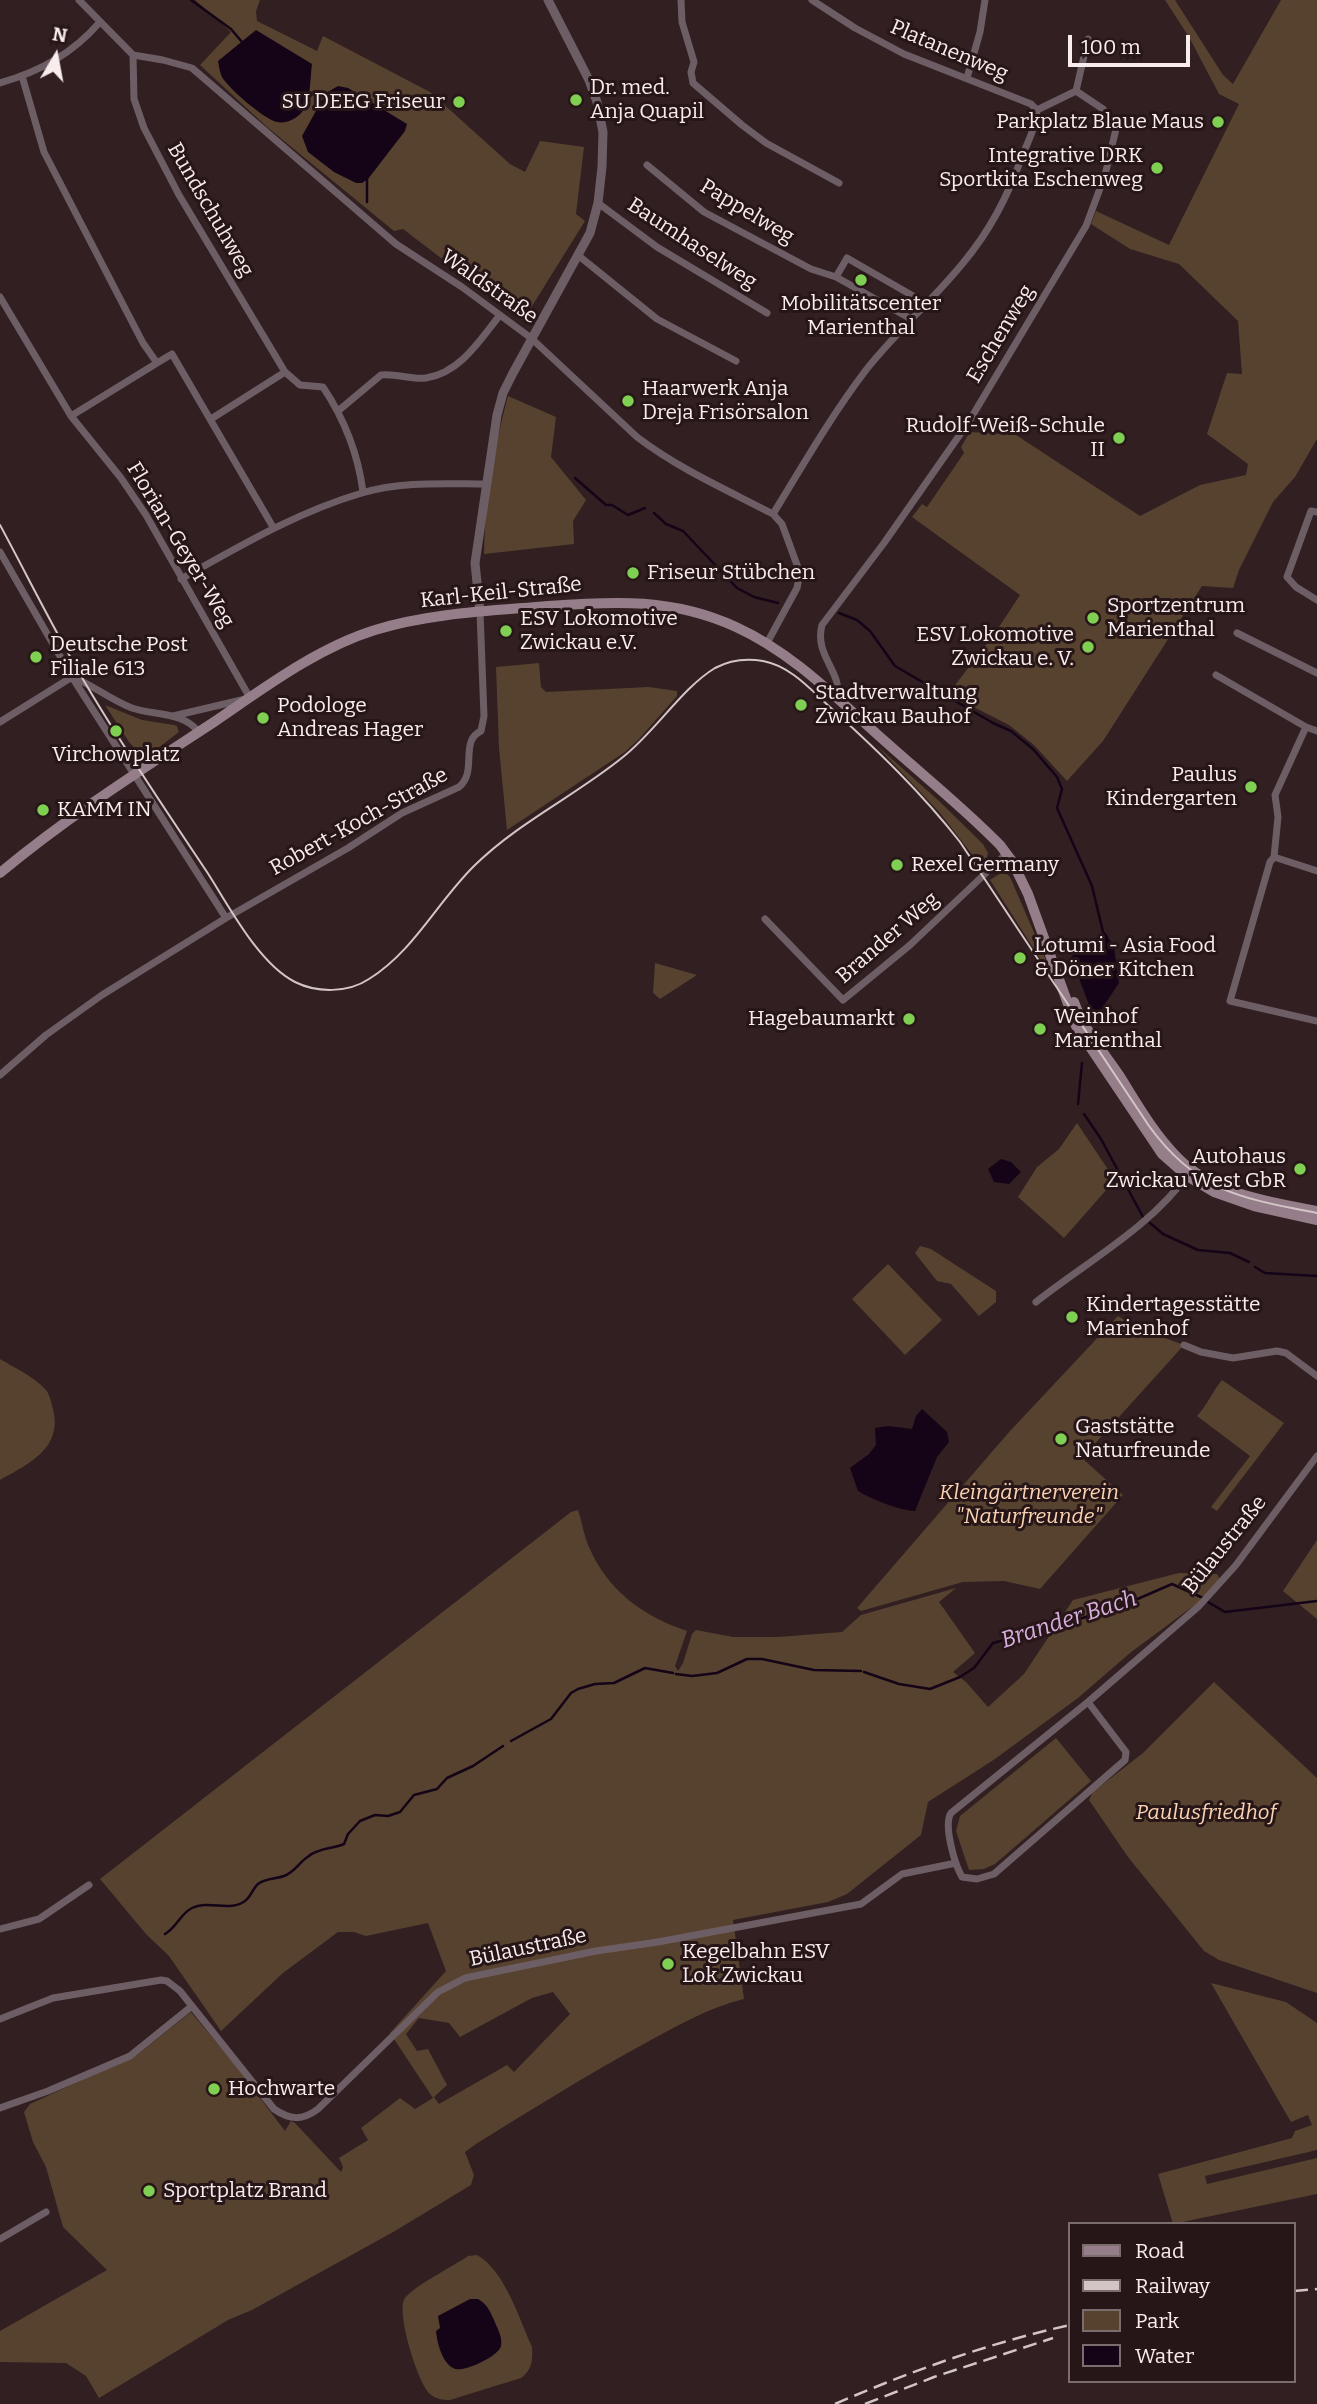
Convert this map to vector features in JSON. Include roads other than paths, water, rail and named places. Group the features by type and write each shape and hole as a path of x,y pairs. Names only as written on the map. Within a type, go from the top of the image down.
{"main road":[{"name":"Karl-Keil-Straße","path":"199,732 312,659 368,633 423,619 609,601 643,602 701,614 734,626 767,643 795,662 838,697 1007,853 1036,913 1076,1026 1153,1142 1172,1164 1189,1173"},
{"path":"0,873 47,834 199,732"},
{"path":"1189,1173 1232,1191 1317,1211"},
{"path":"1189,1173 1214,1192 1237,1201 1317,1220"}],"street":[{"path":"79,0 133,55"},
{"path":"480,612 475,563 496,415 503,393 531,338 590,233 603,167 603,132 597,102 589,80 548,0"},
{"path":"681,0 682,22 694,61 691,72 693,83 766,143 839,183"},
{"name":"Platanenweg","path":"812,0 855,28 904,54 1031,104 1037,110"},
{"path":"967,78 980,32 985,0"},
{"path":"0,83 22,76 66,54 100,22"},
{"path":"767,643 797,587 800,573 782,524 773,514 831,418 866,370 965,261 995,216 1019,166 1037,110 1076,91 1088,39"},
{"name":"Waldstraße","path":"133,55 192,68 396,244 531,338 656,452 677,466 773,514"},
{"name":"Bundschuhweg","path":"133,55 134,99 144,128 179,195 285,372"},
{"path":"22,76 44,152 130,319 157,363"},
{"name":"Eschenweg","path":"838,697 839,687 818,637 822,625 884,543 968,423 1086,226 1105,175 1116,129 1103,109 1076,91"},
{"name":"Pappelweg","path":"646,165 704,212 811,269 836,277 911,319"},
{"name":"Baumhaselweg","path":"598,203 657,247 767,313"},
{"path":"579,256 657,319 736,360"},
{"path":"836,277 847,258 927,304"},
{"name":"Florian-Geyer-Weg","path":"0,297 71,416 121,478 146,515 250,698"},
{"path":"338,411 381,375 425,378 455,367 500,315"},
{"path":"71,416 172,354 273,527"},
{"path":"211,419 285,372 300,385 323,387 354,445 363,492"},
{"path":"181,579 273,527 363,492 420,485 486,484"},
{"path":"1314,512 1287,577 1296,587 1317,600"},
{"path":"0,552 72,677 226,918"},
{"name":"Robert-Koch-Straße","path":"0,1075 46,1035 102,995 402,813 466,782 469,774 470,741 474,734 481,731 484,716 480,612"},
{"path":"1237,633 1317,673"},
{"path":"1216,675 1317,731"},
{"path":"0,722 72,677"},
{"name":"Karl-Keil-Straße","path":"72,677 135,709 182,718 199,732"},
{"name":"Karl-Keil-Straße","path":"173,716 250,698"},
{"path":"1306,727 1275,795 1278,817 1274,856 1230,1001 1317,1021"},
{"name":"Brander Weg","path":"765,919 843,1000 910,945 1007,853"},
{"path":"1274,856 1317,871"},
{"path":"1036,1302 1072,1273 1147,1221 1189,1173"},
{"path":"1184,1345 1201,1352 1233,1358 1277,1351 1286,1353 1317,1376"},
{"name":"Bülaustraße","path":"0,2019 53,1998 167,1981 180,1992 228,2049 274,2109 285,2116 299,2119 308,2117 318,2109 438,1992 465,1978 596,1951 861,1904 902,1874 956,1863 947,1822 951,1813 1088,1702 1199,1606 1236,1565 1314,1467 1317,1456"},
{"path":"956,1863 962,1877 967,1879 993,1874 1125,1760 1126,1752 1088,1702"},
{"path":"0,1929 39,1919 89,1885"},
{"path":"0,2108 59,2087 130,2056 192,2006"},
{"path":"0,2239 46,2213"}],"water":[{"path":"256,30 312,64 307,102 302,112 291,120 271,120 239,96 221,75 218,61"},
{"path":"338,86 348,88 407,124 405,131 362,183 356,183 334,172 308,152 302,136 326,93"},
{"path":"1105,932 1114,947 1119,983 1101,1010 1091,1010 1071,957"},
{"path":"1001,1159 1011,1162 1021,1172 1009,1184 994,1182 988,1169"},
{"path":"922,1409 947,1432 949,1442 937,1457 915,1511 886,1504 858,1491 850,1468 869,1454 876,1445 875,1428 888,1426 912,1429 916,1416"},
{"path":"470,2299 478,2299 488,2308 499,2333 501,2346 481,2362 455,2369 444,2358 439,2347 436,2331 440,2328 438,2316"}],"waterway":[{"path":"191,0 231,29 242,42"},
{"path":"367,177 367,202"},
{"path":"575,478 606,505 612,505 628,515 645,508"},
{"path":"654,513 666,524 683,531 737,588 754,597 778,603"},
{"path":"839,613 857,620 870,631 895,666 1011,731 1033,749 1057,777 1062,789 1057,808 1092,886 1104,936"},
{"path":"1093,1021 1095,1009"},
{"path":"1078,1104 1082,1063"},
{"path":"1084,1114 1101,1139 1143,1217"},
{"path":"1150,1223 1163,1234 1198,1250 1230,1253 1249,1262"},
{"path":"1255,1267 1265,1273 1317,1276"},
{"name":"Brander Bach","path":"864,1672 899,1684 930,1689 974,1668 993,1643 1059,1626 1133,1601 1172,1584 1203,1598"},
{"name":"Brander Bach","path":"1208,1602 1225,1612 1317,1601"},
{"name":"Brander Bach","path":"676,1674 692,1676 717,1673 747,1659 762,1659 814,1670 861,1671"},
{"name":"Brander Bach","path":"511,1741 551,1719 571,1693 578,1689 595,1684 614,1683 645,1668 673,1673"},
{"name":"Brander Bach","path":"165,1934 192,1908 205,1905 233,1906 245,1901 261,1882 288,1874 317,1851 344,1844 348,1834 360,1821 375,1815 388,1816 400,1812 414,1795 437,1789 447,1778 473,1766 503,1746"}],"tram line":[{"path":"0,525 98,705 245,933 269,962 295,982 332,990 352,987 369,979 399,955 475,865 510,835 623,757 703,677 732,661 763,661 783,668 809,687 899,773 960,842 1149,1126 1167,1148 1203,1179 1222,1189 1317,1213"}],"railway":[{"path":"1296,2291 1317,2289"},
{"path":"835,2404 951,2359 1068,2326"},
{"path":"865,2404 934,2377 1053,2338"}],"place":[{"name":"Dr. med. Anja Quapil","path":"576,100"},
{"name":"SU DEEG Friseur","path":"459,102"},
{"name":"Parkplatz Blaue Maus","path":"1218,122"},
{"name":"Integrative DRK Sportkita Eschenweg","path":"1157,168"},
{"name":"Mobilitätscenter Marienthal","path":"861,280"},
{"name":"Haarwerk Anja Dreja Frisörsalon","path":"628,401"},
{"name":"Rudolf-Weiß-Schule II","path":"1119,438"},
{"name":"Friseur Stübchen","path":"633,573"},
{"name":"Sportzentrum Marienthal","path":"1093,618"},
{"name":"ESV Lokomotive Zwickau e.V.","path":"506,631"},
{"name":"ESV Lokomotive Zwickau e. V.","path":"1088,647"},
{"name":"Deutsche Post Filiale 613","path":"36,657"},
{"name":"Stadtverwaltung Zwickau Bauhof","path":"801,705"},
{"name":"Podologe Andreas Hager","path":"263,718"},
{"name":"Virchowplatz","path":"116,731"},
{"name":"Paulus Kindergarten","path":"1251,787"},
{"name":"KAMM IN","path":"43,810"},
{"name":"Rexel Germany","path":"897,865"},
{"name":"Lotumi - Asia Food & Döner Kitchen","path":"1020,958"},
{"name":"Hagebaumarkt","path":"909,1019"},
{"name":"Weinhof Marienthal","path":"1040,1029"},
{"name":"Autohaus Zwickau West GbR","path":"1300,1169"},
{"name":"Kindertagesstätte Marienhof","path":"1072,1317"},
{"name":"Gaststätte Naturfreunde","path":"1061,1439"},
{"name":"Kegelbahn ESV Lok Zwickau","path":"668,1964"},
{"name":"Hochwarte","path":"214,2089"},
{"name":"Sportplatz Brand","path":"149,2191"}],"park label":[{"name":"Kleingärtnerverein \"Naturfreunde\"","path":"1029,1505"},
{"name":"Paulusfriedhof","path":"1206,1813"}]}
